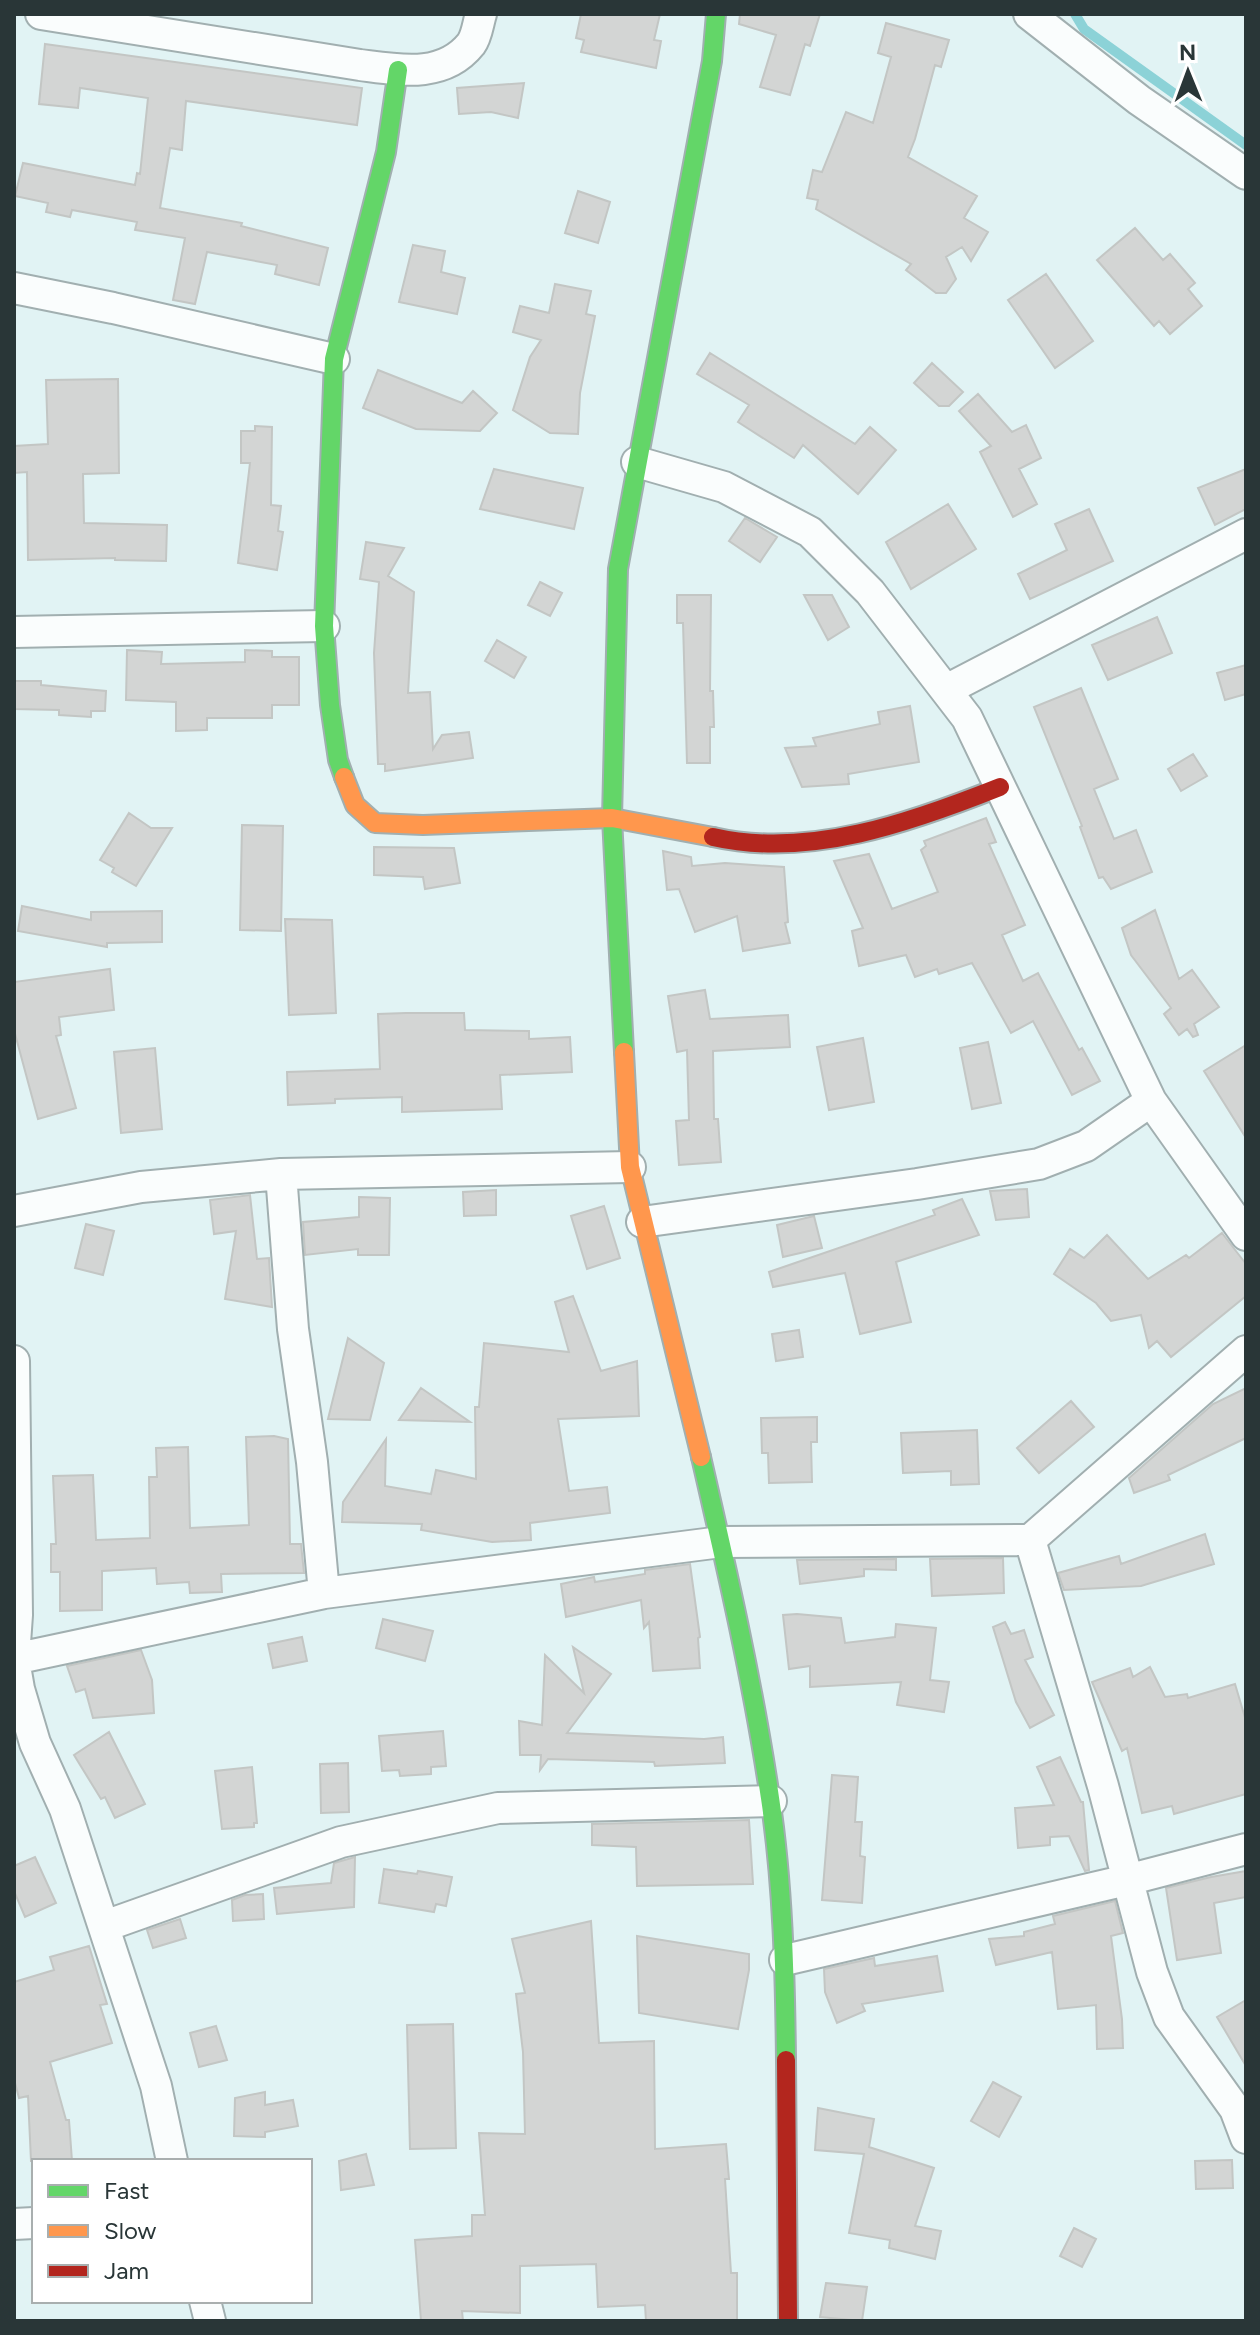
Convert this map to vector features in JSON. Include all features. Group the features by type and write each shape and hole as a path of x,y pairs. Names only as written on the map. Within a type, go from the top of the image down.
{"street":[{"path":"41,14 398,70 428,70 453,60 473,42 481,14"},
{"path":"716,14 712,61 618,569 612,818 630,1167 745,1647 771,1801 785,1960 788,2321"},
{"path":"1043,17 1139,100 1246,174"},
{"path":"398,70 386,152 334,359 324,626 338,760 355,805 375,823 423,825 612,818 721,839 777,844 843,836 929,815 1000,787"},
{"path":"14,288 334,359"},
{"path":"637,462 724,487 810,532 870,592 967,718 1151,1101 1246,1235"},
{"path":"946,690 1246,534"},
{"path":"14,632 324,626"},
{"path":"642,1222 1039,1164 1086,1146 1151,1101"},
{"path":"14,1211 141,1187 281,1174 630,1167"},
{"path":"281,1174 293,1329 312,1462 324,1593"},
{"path":"14,1659 324,1593 721,1542 1030,1540 1246,1351"},
{"path":"14,1361 17,1615 14,1659 19,1689 35,1743 65,1809 105,1926 156,2086 172,2159"},
{"path":"1030,1540 1103,1786 1152,1972 1169,2017 1235,2109 1246,2138"},
{"path":"105,1926 341,1842 498,1808 771,1801"},
{"path":"785,1960 1246,1849"}],"building":[{"path":"581,14 660,14 654,40 661,41 656,68 581,52 584,40 576,38"},
{"path":"740,14 820,14 810,46 805,44 790,95 760,87 776,35 739,24"},
{"path":"886,23 949,40 941,67 935,65 908,157 977,196 964,218 988,232 971,261 962,247 946,257 956,279 946,293 936,293 906,270 911,264 816,209 818,200 807,198 813,170 822,172 846,112 873,123 891,57 878,53"},
{"path":"45,44 362,88 357,125 186,101 182,150 170,148 160,208 242,223 241,226 328,248 319,285 275,274 277,265 207,252 195,304 173,300 185,238 135,230 137,222 72,210 70,217 46,212 48,203 15,196 23,163 135,185 137,173 140,174 148,98 80,88 78,108 39,104"},
{"path":"524,83 518,118 491,112 459,114 457,88"},
{"path":"578,191 610,202 598,243 565,233"},
{"path":"1135,228 1163,260 1170,254 1195,283 1188,289 1202,306 1170,334 1159,321 1154,326 1097,260"},
{"path":"413,245 445,251 441,272 465,278 457,314 399,302"},
{"path":"1046,274 1093,341 1055,368 1008,300"},
{"path":"555,284 591,291 586,314 595,316 580,393 578,434 550,433 513,410 530,357 541,340 513,332 520,306 549,313"},
{"path":"710,353 855,444 870,427 896,450 858,494 803,445 794,458 738,422 749,405 697,374"},
{"path":"932,363 963,392 949,406 939,406 914,383"},
{"path":"378,370 462,403 473,391 497,413 480,431 416,429 363,408"},
{"path":"118,379 119,473 83,474 84,523 167,525 166,561 115,558 28,560 27,472 14,473 14,446 48,444 46,380"},
{"path":"978,394 1012,432 1026,425 1041,458 1019,469 1037,504 1013,517 980,452 991,446 959,411"},
{"path":"255,426 272,427 271,505 281,506 278,531 283,532 277,570 238,563 250,463 241,463 241,431 255,431"},
{"path":"494,469 583,488 574,529 480,509"},
{"path":"1246,469 1246,509 1215,525 1198,488"},
{"path":"948,504 976,549 911,589 886,542"},
{"path":"1089,509 1113,561 1030,599 1018,574 1067,550 1055,524"},
{"path":"745,518 777,537 760,562 729,541"},
{"path":"366,542 404,548 388,576 414,592 408,693 430,692 433,749 442,735 469,732 473,758 385,771 385,764 378,764 374,653 379,582 360,579"},
{"path":"540,582 562,593 550,616 528,605"},
{"path":"677,595 711,595 710,691 713,691 714,727 710,727 710,763 687,763 683,623 677,623"},
{"path":"804,595 832,595 849,627 828,640"},
{"path":"1157,617 1172,653 1108,680 1092,645"},
{"path":"497,640 526,657 514,678 485,661"},
{"path":"127,650 162,652 161,664 245,662 245,650 272,651 272,657 299,657 299,705 272,705 272,718 207,718 207,730 176,731 176,702 126,700"},
{"path":"1246,665 1246,694 1225,700 1217,673"},
{"path":"14,681 41,681 41,685 106,691 105,711 91,711 91,717 59,715 59,710 14,709"},
{"path":"1081,688 1118,779 1094,789 1114,839 1136,830 1152,872 1111,889 1103,877 1099,878 1082,826 1034,707"},
{"path":"910,706 919,762 848,774 849,784 802,787 785,748 816,746 813,738 880,724 878,712"},
{"path":"1193,754 1207,776 1181,791 1168,769"},
{"path":"129,813 151,828 172,828 136,886 112,872 114,868 100,860"},
{"path":"986,818 996,842 989,844 1025,925 1002,935 1023,981 1038,973 1079,1050 1082,1048 1100,1081 1072,1095 1033,1021 1011,1033 972,963 939,974 937,969 915,977 906,955 859,966 852,931 863,928 834,861 869,854 892,909 938,892 921,850 926,846 924,841"},
{"path":"242,825 283,826 281,931 240,930"},
{"path":"374,847 454,848 460,883 425,889 423,877 374,875"},
{"path":"663,851 691,857 692,866 725,863 784,867 788,922 785,923 790,943 743,951 737,916 695,932 679,889 667,890"},
{"path":"22,906 91,920 91,912 162,911 162,942 107,943 107,947 18,931"},
{"path":"1155,910 1179,979 1192,970 1219,1007 1194,1024 1198,1035 1193,1037 1187,1029 1179,1035 1164,1014 1171,1008 1131,955 1122,928"},
{"path":"285,919 332,920 336,1013 289,1015"},
{"path":"110,969 114,1010 59,1017 61,1035 56,1036 76,1108 38,1119 14,1030 14,982"},
{"path":"705,990 710,1019 788,1015 790,1047 713,1051 714,1119 718,1119 721,1162 679,1165 676,1121 689,1120 687,1050 677,1052 668,996"},
{"path":"464,1013 465,1030 529,1031 529,1039 570,1037 572,1072 500,1075 502,1109 402,1112 402,1097 335,1099 335,1103 288,1105 287,1072 380,1069 378,1014"},
{"path":"863,1038 874,1102 829,1110 817,1047"},
{"path":"988,1042 1001,1103 972,1109 960,1048"},
{"path":"1246,1045 1246,1138 1204,1071"},
{"path":"155,1048 162,1129 121,1133 114,1052"},
{"path":"1027,1189 1029,1217 996,1220 990,1191"},
{"path":"496,1190 496,1215 464,1216 463,1192"},
{"path":"250,1195 257,1259 269,1258 272,1307 225,1299 236,1231 214,1234 210,1200"},
{"path":"359,1197 390,1198 389,1255 358,1255 358,1249 305,1255 303,1222 359,1217"},
{"path":"962,1199 979,1235 896,1262 911,1322 860,1334 845,1273 773,1287 769,1272 935,1215 933,1210"},
{"path":"604,1206 620,1258 587,1269 571,1216"},
{"path":"814,1216 822,1248 783,1257 777,1225"},
{"path":"86,1224 114,1231 103,1275 75,1268"},
{"path":"1222,1233 1246,1264 1246,1296 1171,1357 1157,1341 1149,1348 1141,1315 1111,1321 1096,1303 1054,1274 1070,1249 1084,1258 1107,1235 1148,1279 1186,1255 1189,1258"},
{"path":"573,1296 601,1371 637,1361 639,1416 558,1419 569,1491 607,1487 610,1513 530,1523 531,1540 492,1542 421,1530 422,1524 342,1522 343,1502 386,1439 385,1486 431,1494 436,1470 476,1479 475,1407 479,1407 484,1343 569,1352 555,1302"},
{"path":"799,1330 803,1357 776,1361 772,1334"},
{"path":"348,1338 384,1363 370,1420 328,1419"},
{"path":"421,1388 470,1422 399,1420"},
{"path":"1246,1388 1246,1438 1168,1475 1170,1480 1134,1493 1129,1478 1213,1404"},
{"path":"1071,1401 1094,1427 1039,1473 1017,1448"},
{"path":"817,1417 817,1442 811,1442 812,1482 769,1483 768,1453 762,1453 761,1418"},
{"path":"977,1430 979,1484 951,1485 951,1471 903,1473 901,1433"},
{"path":"246,1437 288,1439 290,1544 301,1544 304,1573 221,1574 222,1592 190,1593 189,1582 157,1584 156,1568 102,1571 102,1610 60,1611 60,1572 51,1572 51,1544 56,1544 53,1476 93,1475 96,1540 150,1538 149,1477 157,1477 156,1448 188,1447 190,1528 249,1525"},
{"path":"1205,1534 1214,1564 1141,1586 1064,1590 1058,1573 1119,1556 1121,1564"},
{"path":"1003,1558 1004,1593 932,1596 930,1559"},
{"path":"896,1559 896,1570 864,1569 864,1576 800,1584 797,1560"},
{"path":"690,1564 700,1637 700,1668 653,1671 649,1622 644,1628 641,1600 566,1617 561,1584 594,1577 595,1582 645,1574 645,1570"},
{"path":"783,1615 841,1618 845,1643 895,1637 896,1624 936,1628 930,1680 949,1682 944,1712 897,1705 901,1682 810,1687 810,1666 789,1669"},
{"path":"383,1619 433,1631 425,1661 376,1648"},
{"path":"1005,1622 1011,1634 1024,1630 1033,1657 1025,1660 1054,1715 1030,1728 1016,1702 993,1627"},
{"path":"302,1637 307,1661 273,1668 268,1644"},
{"path":"573,1647 611,1674 567,1733 704,1739 723,1737 725,1763 655,1766 654,1762 548,1759 540,1770 541,1755 520,1755 519,1721 542,1725 545,1655 584,1693"},
{"path":"141,1650 152,1680 154,1713 93,1718 85,1689 76,1692 67,1666"},
{"path":"1150,1667 1165,1697 1187,1694 1188,1698 1235,1684 1246,1721 1246,1794 1174,1814 1172,1806 1142,1813 1127,1748 1122,1751 1092,1682 1130,1668 1133,1677"},
{"path":"443,1731 446,1766 431,1767 431,1774 400,1776 399,1770 382,1771 379,1736"},
{"path":"109,1732 145,1804 115,1818 105,1797 101,1799 74,1755"},
{"path":"1060,1757 1083,1802 1089,1870 1085,1871 1069,1836 1050,1837 1050,1845 1018,1848 1015,1808 1054,1805 1037,1767"},
{"path":"348,1763 349,1812 321,1813 320,1764"},
{"path":"252,1767 257,1823 254,1827 222,1829 215,1771"},
{"path":"832,1775 858,1777 855,1822 862,1822 860,1856 865,1857 862,1903 822,1900"},
{"path":"749,1820 753,1884 637,1886 636,1847 592,1845 592,1824"},
{"path":"35,1857 56,1903 25,1917 14,1891 14,1866"},
{"path":"355,1857 354,1907 277,1914 274,1888 331,1883 334,1863"},
{"path":"384,1869 452,1877 446,1906 436,1904 434,1912 379,1903"},
{"path":"1246,1871 1246,1897 1214,1903 1221,1953 1177,1960 1166,1888"},
{"path":"263,1894 264,1919 233,1921 232,1900 245,1895"},
{"path":"1115,1901 1123,1933 1111,1936 1123,2048 1097,2049 1096,2005 1058,2009 1052,1952 996,1965 989,1939 1024,1936 1024,1932 1055,1924 1053,1916"},
{"path":"180,1919 186,1938 153,1948 147,1930"},
{"path":"591,1921 599,2043 654,2041 655,2149 726,2144 729,2179 725,2179 731,2273 737,2273 737,2321 646,2321 645,2305 598,2307 596,2264 520,2266 520,2313 462,2311 463,2321 421,2321 415,2240 472,2236 472,2215 485,2215 479,2133 525,2134 523,2052 516,1994 525,1993 512,1939"},
{"path":"637,1936 749,1954 738,2029 639,2013"},
{"path":"89,1946 107,2004 100,2005 112,2043 50,2062 66,2120 69,2120 72,2159 31,2161 28,2096 19,2098 14,2079 14,1982 54,1970 50,1957"},
{"path":"937,1956 943,1991 862,2004 865,2011 837,2023 825,1992 824,1969 874,1958 875,1966"},
{"path":"1246,2000 1246,2066 1217,2017"},
{"path":"453,2024 456,2148 410,2149 407,2025"},
{"path":"216,2026 227,2060 199,2067 190,2033"},
{"path":"993,2082 1021,2097 999,2137 971,2121"},
{"path":"265,2092 265,2105 293,2100 298,2126 265,2132 265,2137 234,2136 235,2098"},
{"path":"818,2108 874,2119 869,2147 934,2168 915,2226 941,2231 935,2259 889,2248 890,2240 849,2233 864,2154 815,2150"},
{"path":"366,2154 374,2185 341,2190 339,2161"},
{"path":"1232,2160 1233,2188 1196,2189 1195,2161"},
{"path":"1074,2228 1096,2239 1082,2267 1060,2256"},
{"path":"826,2283 867,2287 862,2321 820,2317"}],"waterway":[{"path":"1075,14 1084,29 1246,145"}],"traffic: fast":[{"path":"624,1052 612,818 618,569 712,61 716,14"},
{"path":"344,777 338,760 330,705 324,626 334,359 386,152 398,70"},
{"path":"701,1457 748,1669 770,1798 781,1896 786,2060"}],"traffic: slow":[{"path":"344,777 355,805 375,823 423,825 612,818 713,837"},
{"path":"624,1052 630,1167 701,1457"}],"traffic: jam":[{"path":"713,837 749,843 823,840 896,824 1000,787"},
{"path":"786,2060 788,2321"}]}
